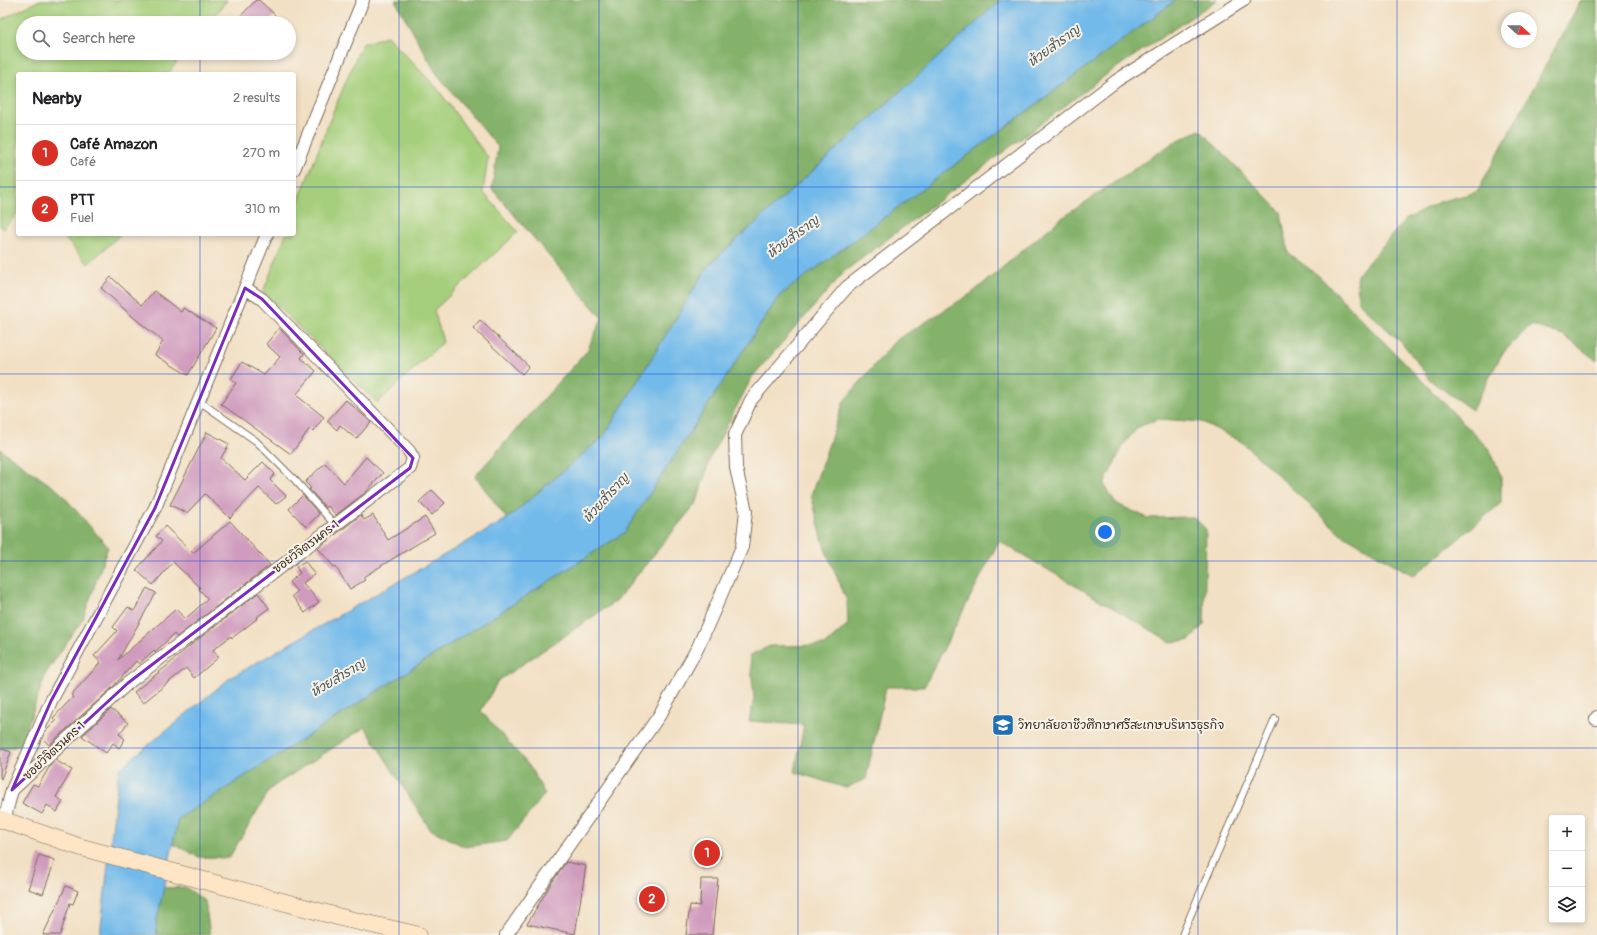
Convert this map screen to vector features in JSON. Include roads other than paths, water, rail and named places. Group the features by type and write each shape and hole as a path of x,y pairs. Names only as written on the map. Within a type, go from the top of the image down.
{"street":[{"path":"296,164 363,0"},
{"path":"506,935 662,713 698,647 742,547 746,511 736,468 735,435 751,400 847,287 1116,81 1244,0"},
{"path":"266,236 155,508 51,701 12,790 2,820 80,847 343,918 418,935"},
{"name":"ซอยวิจิตรนคร 1","path":"12,790 128,682 410,468 414,458 409,451 262,299 245,288"}],"lane":[{"path":"199,401 256,441 295,480 336,525"},
{"path":"1182,935 1275,719"}],"water":[{"name":"ห้วยสำราญ","path":"1001,0 1176,0 779,296 624,533 178,819 156,925 157,935 100,935 119,769 230,678 507,519 604,436 708,266"}],"place":[{"name":"วิทยาลัยอาชีวศึกษาศรีสะเกษบริหารธุรกิจ","path":"1003,725"},
{"name":"Café Amazon","path":"707,853"},
{"name":"PTT","path":"652,899"}]}
